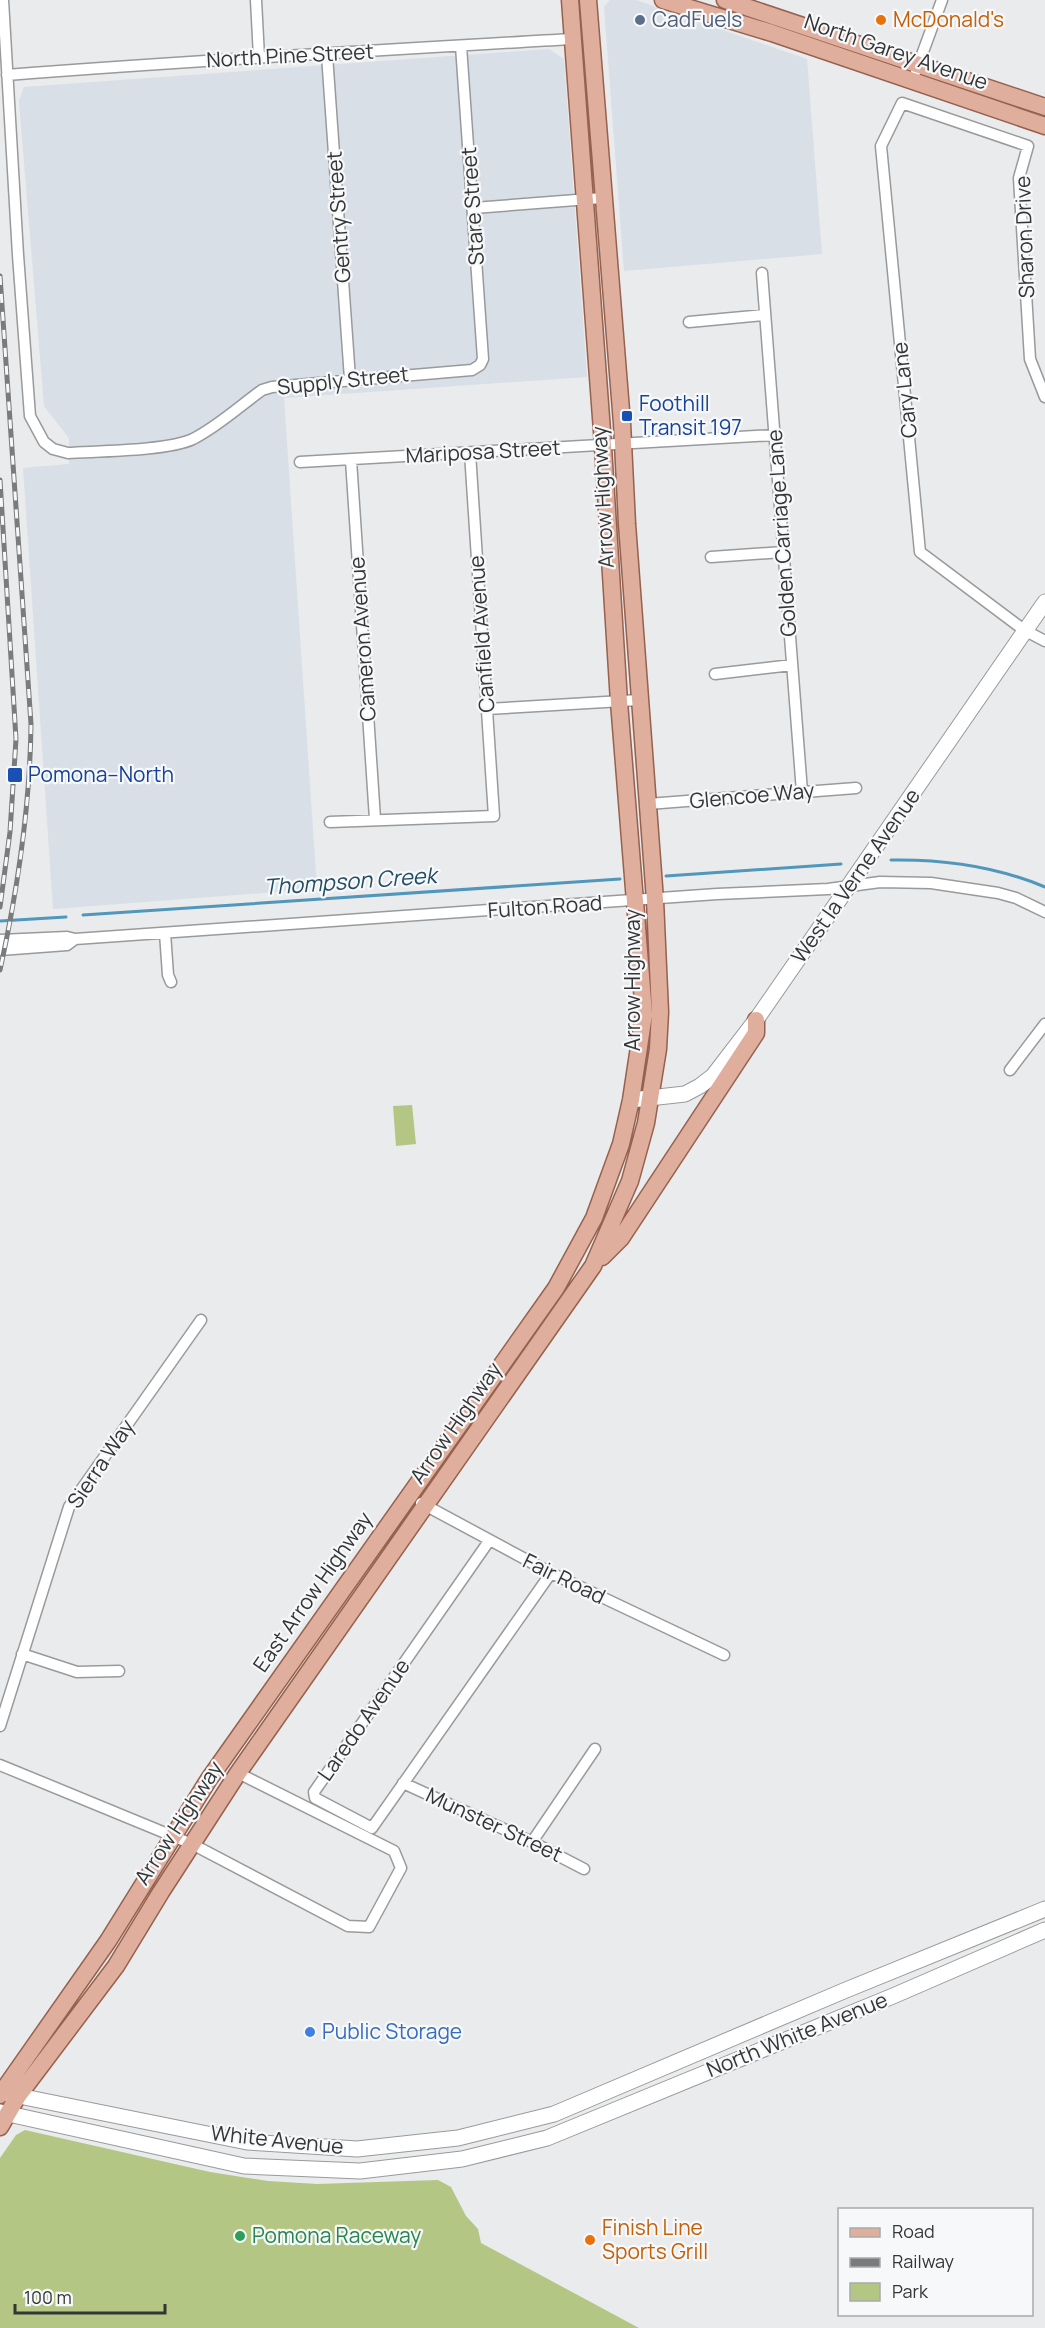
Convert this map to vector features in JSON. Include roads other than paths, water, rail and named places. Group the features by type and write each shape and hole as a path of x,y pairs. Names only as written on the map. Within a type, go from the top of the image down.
{"main road":[{"name":"Arrow Highway","path":"570,0 618,702 644,1014 631,1100"},
{"name":"Arrow Highway","path":"3,2118 5,2094 116,1966 238,1773 593,1266 630,1180 651,1099 658,1049 660,1012 655,900 621,445 621,411 602,198 588,0"},
{"name":"North Garey Avenue","path":"663,0 1045,126"},
{"name":"North Garey Avenue","path":"725,0 1045,107"},
{"path":"721,18 746,18 772,26 789,20"},
{"path":"799,43 811,39 827,44 853,42"},
{"name":"West la Verne Avenue","path":"631,1100 685,1094 714,1076 756,1020 1045,602"},
{"path":"593,1266 621,1238 756,1033 756,1020"},
{"name":"East Arrow Highway","path":"5,2094 92,1966 209,1779 538,1313 575,1256 607,1189 621,1144 631,1100"},
{"name":"North White Avenue","path":"554,2114 846,1990 1045,1909"},
{"name":"North White Avenue","path":"548,2138 786,2041 1045,1930"},
{"name":"White Avenue","path":"5,2094 247,2142 357,2149 458,2138 554,2114"},
{"name":"White Avenue","path":"3,2118 244,2166 360,2171 462,2159 548,2138"}],"street":[{"path":"3,0 7,75"},
{"path":"256,0 259,57"},
{"path":"912,82 942,0"},
{"name":"North Pine Street","path":"7,75 259,57 327,55 572,39"},
{"name":"Stare Street","path":"461,46 483,359 480,365"},
{"name":"Gentry Street","path":"327,55 351,379"},
{"name":"Supply Street","path":"7,75 30,416 44,442 53,449 68,453 175,444 193,438 262,390 284,385 472,370 480,365"},
{"name":"Cary Lane","path":"1028,146 902,103 881,146 920,552 1024,630 1045,640"},
{"name":"Sharon Drive","path":"1028,146 1019,178 1030,359 1045,397"},
{"path":"474,208 602,198"},
{"name":"Golden Carriage Lane","path":"762,273 802,792"},
{"path":"689,322 765,315"},
{"name":"Mariposa Street","path":"300,462 774,435"},
{"name":"Canfield Avenue","path":"375,819 494,816 470,453"},
{"name":"Cameron Avenue","path":"351,460 375,819"},
{"path":"711,557 783,552"},
{"path":"715,674 792,665"},
{"path":"487,709 639,700"},
{"name":"Glencoe Way","path":"648,804 856,788"},
{"path":"330,822 375,819"},
{"name":"Fulton Road","path":"0,940 67,937 75,939 848,887 880,882 952,885 1016,898 1045,912"},
{"path":"165,933 168,975 171,982"},
{"name":"Fulton Road","path":"0,950 66,945 75,939"},
{"path":"1010,1070 1045,1024"},
{"path":"575,1256 593,1266"},
{"name":"Sierra Way","path":"0,1726 69,1507 201,1320"},
{"name":"Fair Road","path":"409,1496 551,1573 724,1655"},
{"name":"Laredo Avenue","path":"489,1541 314,1792 315,1798 372,1828 551,1573"},
{"path":"22,1654 77,1672 119,1671"},
{"path":"532,1842 595,1749"},
{"path":"0,1765 192,1844 348,1926 369,1927 401,1868 394,1851 238,1773"},
{"name":"Munster Street","path":"403,1783 532,1842 584,1869"}],"waterway":[{"name":"Thompson Creek","path":"891,860 970,865 1045,887"},
{"name":"Thompson Creek","path":"666,876 841,864"},
{"name":"Thompson Creek","path":"83,915 620,879"},
{"name":"Thompson Creek","path":"0,921 66,917"}],"railway":[{"path":"0,276 31,724 22,848 0,970"},
{"path":"0,480 16,739 10,832 0,907"}],"place":[{"name":"CadFuels","path":"640,20"},
{"name":"McDonald's","path":"881,20"},
{"name":"Foothill Transit 197","path":"627,416"},
{"name":"Pomona–North","path":"15,775"},
{"name":"Public Storage","path":"310,2032"},
{"name":"Pomona Raceway","path":"240,2236"},
{"name":"Finish Line Sports Grill","path":"590,2240"}]}
